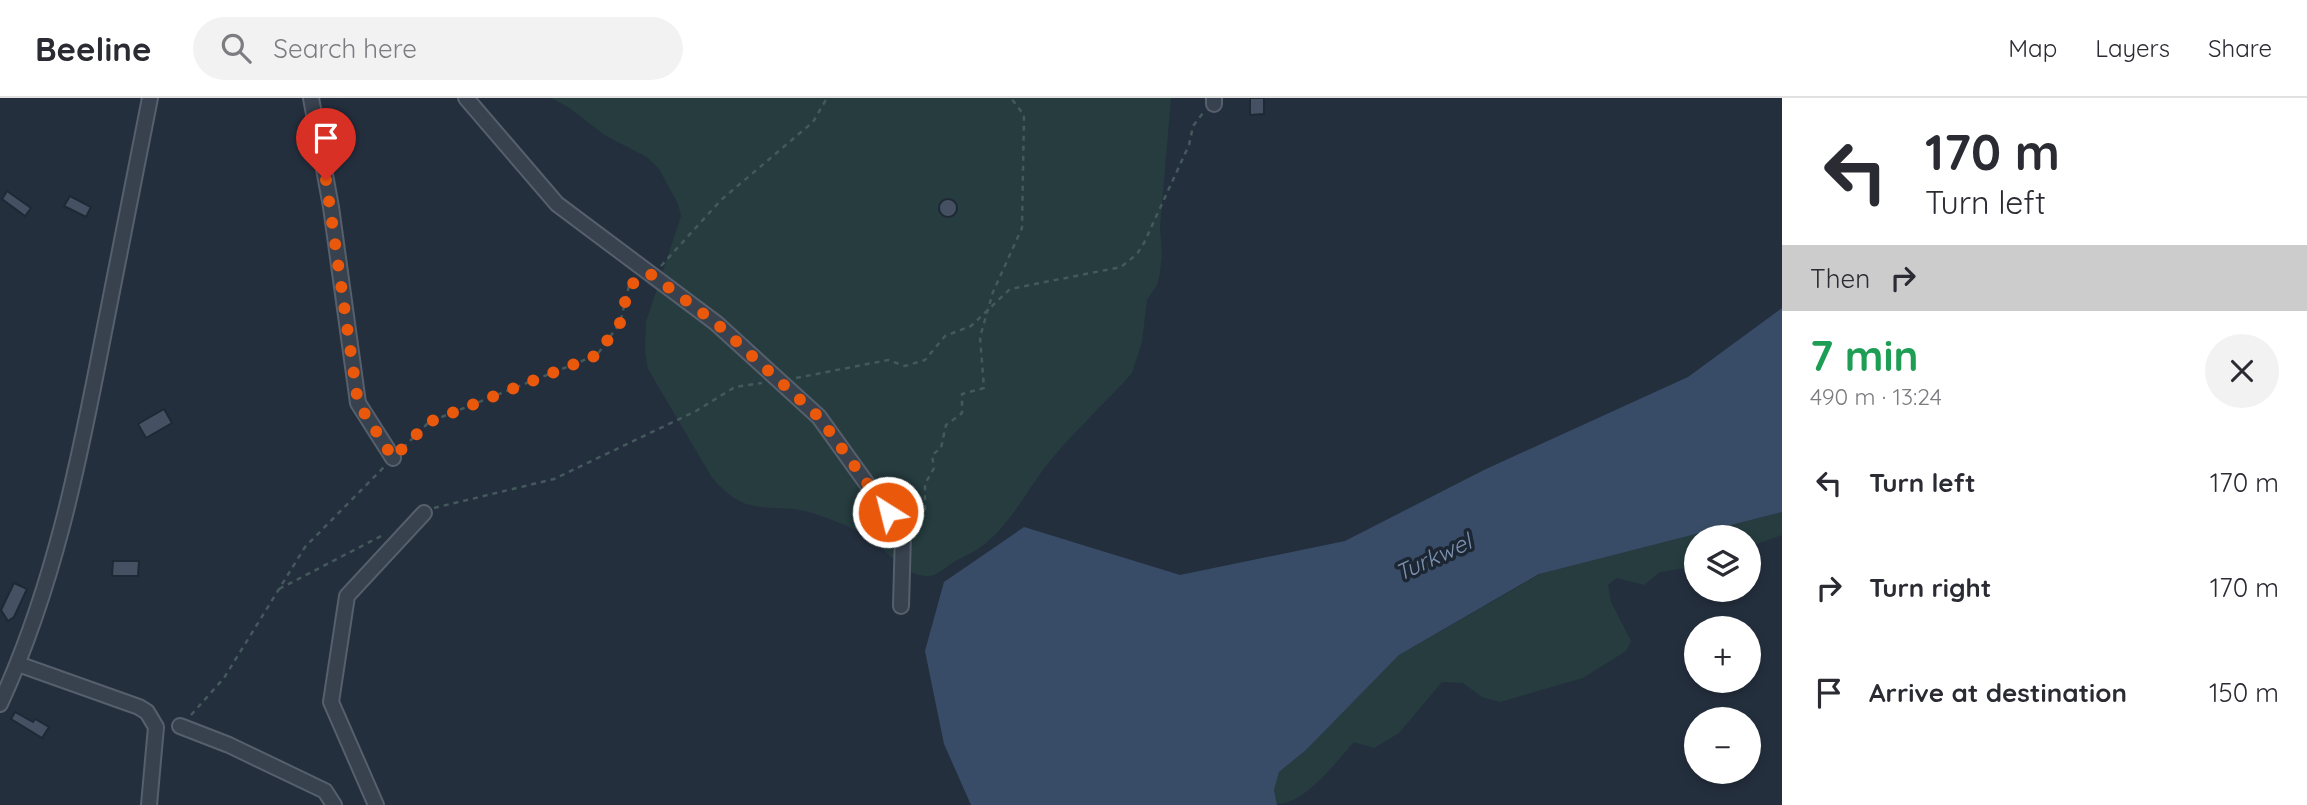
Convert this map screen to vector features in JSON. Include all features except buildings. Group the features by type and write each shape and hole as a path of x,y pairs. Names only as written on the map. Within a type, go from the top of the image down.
{"street":[{"path":"0,704 18,664 63,530 84,440 150,98"},
{"path":"311,98 331,207 358,403 393,458"},
{"path":"466,98 557,204 716,323 819,417 901,531 901,606"},
{"path":"376,805 331,702 347,596 424,513"},
{"path":"18,664 147,712 156,727 149,805"},
{"path":"180,726 229,745 325,791 334,805"}],"path":[{"path":"180,726 224,678 305,547 429,422 597,355 620,323 629,286 665,263 721,200 813,122 827,98"},
{"path":"901,531 925,515 925,484 934,468 932,455 941,448 947,425 962,414 962,394 985,388 980,337 993,292 1022,228 1024,116 1011,98"}],"green space":[{"path":"551,98 1171,98 1160,228 1160,273 1157,285 1147,300 1142,342 1132,373 1055,455 997,533 979,548 934,575 917,575 869,538 834,521 804,511 751,505 738,500 711,476 648,369 645,353 646,322 681,216 678,204 659,169 647,157 606,136 568,107"},
{"path":"1782,512 1782,535 1761,542 1761,525 1731,525"},
{"path":"1684,537 1684,568 1660,572 1644,585 1617,578 1608,585 1611,602 1631,641 1626,651 1583,678 1500,702 1482,697 1463,683 1442,682 1399,733 1374,748 1354,742 1309,790 1288,802 1277,804 1274,790 1279,772 1306,750 1399,655 1542,573"}],"water":[{"name":"Turkwel","path":"1782,308 1782,512 1731,525 1684,525 1684,537 1539,574 1399,655 1306,750 1279,772 1274,790 1277,805 971,805 944,744 925,651 944,582 1024,527 1180,575 1345,541 1484,470 1688,377"}],"route":[{"path":"326,180 358,403 393,458 429,422 597,355 620,323 629,286 649,273 716,323 819,417 888,512"}]}
